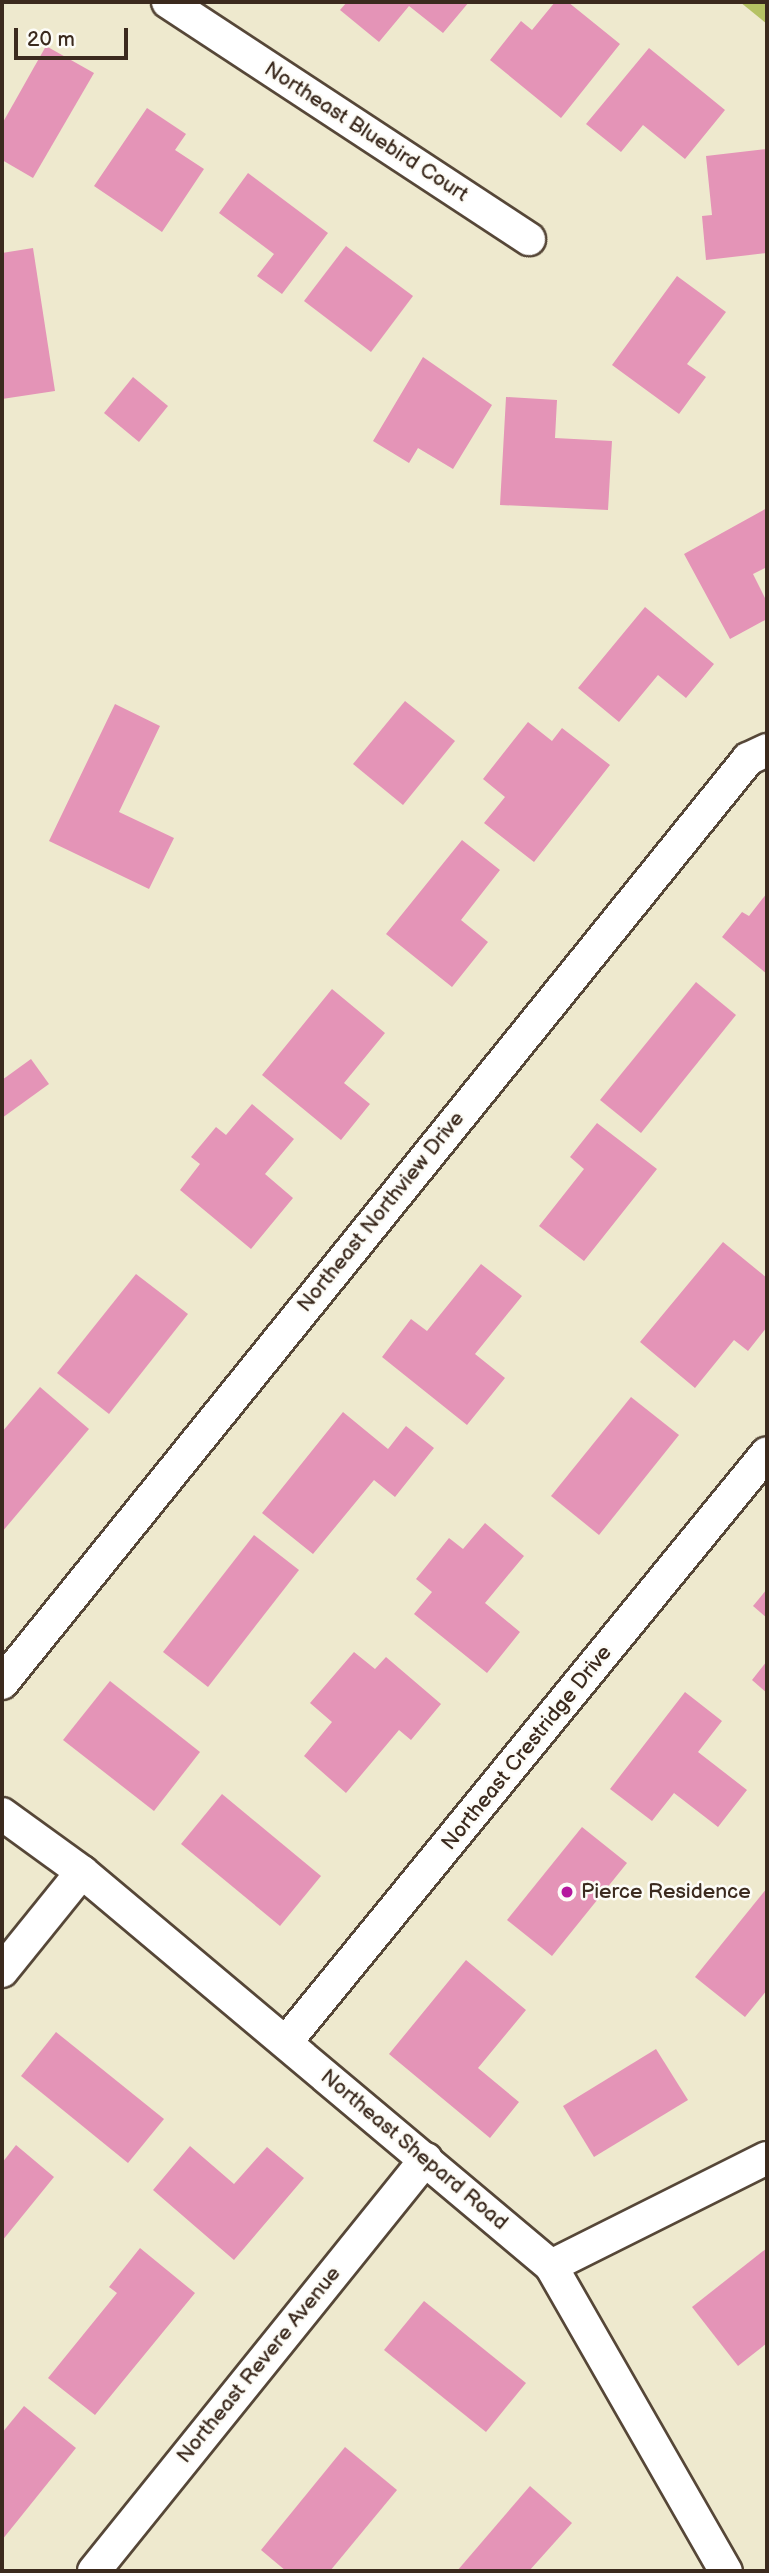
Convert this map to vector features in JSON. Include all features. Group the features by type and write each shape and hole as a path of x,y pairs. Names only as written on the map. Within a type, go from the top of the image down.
{"street":[{"name":"Northeast Bluebird Court","path":"167,2 529,239"},
{"name":"Northeast Northview Drive","path":"2,1683 748,759 767,750"},
{"name":"Northeast Crestridge Drive","path":"286,2042 767,1453"},
{"name":"Northeast Shepard Road","path":"2,1814 82,1872 551,2266 726,2571"},
{"path":"2,1971 82,1872"},
{"path":"551,2266 767,2158"},
{"name":"Northeast Revere Avenue","path":"94,2571 426,2159"}],"green space":[{"path":"740,2 767,2 767,24"}],"building":[{"path":"347,2 469,2 443,33 409,6 379,42 340,10"},
{"path":"555,2 568,2 620,44 561,118 490,60 521,21 532,30"},
{"path":"46,46 94,73 33,178 2,160 2,124"},
{"path":"649,48 725,110 685,159 643,125 621,152 586,124"},
{"path":"147,108 186,134 175,150 204,169 162,232 94,186"},
{"path":"767,149 767,253 706,260 702,216 712,215 706,156"},
{"path":"248,173 328,233 282,294 257,276 274,254 219,213"},
{"path":"346,246 413,296 371,352 304,301"},
{"path":"33,248 55,391 2,399 2,253"},
{"path":"677,276 726,312 687,364 706,377 679,414 612,365"},
{"path":"423,357 492,405 453,469 418,448 409,463 373,441"},
{"path":"133,377 168,406 139,442 104,413"},
{"path":"506,397 557,400 555,438 612,441 608,510 500,505"},
{"path":"767,508 767,567 753,574 767,602 767,619 730,639 684,554"},
{"path":"645,607 714,664 686,698 658,675 619,722 578,688"},
{"path":"405,701 455,741 403,805 353,764"},
{"path":"115,704 160,726 119,812 174,838 149,889 49,841"},
{"path":"528,722 552,741 562,728 610,765 534,862 484,823 505,797 483,779"},
{"path":"462,840 500,870 461,920 488,942 452,987 386,934"},
{"path":"767,893 767,974 722,937 742,912 749,916"},
{"path":"696,982 736,1015 641,1133 600,1100"},
{"path":"332,989 385,1033 344,1083 370,1104 341,1140 262,1075"},
{"path":"31,1059 49,1084 2,1118 2,1080"},
{"path":"252,1104 294,1139 265,1174 293,1198 251,1249 180,1190 200,1164 191,1157 216,1127 226,1135"},
{"path":"597,1123 657,1169 584,1261 539,1226 584,1169 570,1157"},
{"path":"723,1242 767,1278 767,1327 748,1351 734,1340 695,1388 640,1342"},
{"path":"481,1264 522,1296 475,1354 505,1378 467,1425 382,1357 411,1319 427,1331"},
{"path":"136,1274 188,1314 109,1414 57,1373"},
{"path":"40,1387 89,1429 2,1532 2,1432"},
{"path":"631,1397 679,1435 599,1535 551,1496"},
{"path":"343,1412 388,1449 406,1426 434,1448 395,1497 374,1480 313,1554 262,1513"},
{"path":"485,1523 524,1556 485,1603 520,1632 487,1673 414,1614 432,1592 416,1579 449,1538 463,1549"},
{"path":"254,1535 299,1570 208,1687 163,1652"},
{"path":"767,1589 767,1618 753,1606"},
{"path":"354,1652 375,1669 386,1657 441,1704 411,1740 399,1730 346,1793 304,1756 332,1722 310,1703"},
{"path":"767,1661 767,1693 752,1680"},
{"path":"110,1681 200,1752 154,1811 63,1740"},
{"path":"685,1692 722,1721 698,1752 747,1790 718,1827 674,1793 652,1821 610,1789"},
{"path":"222,1794 321,1876 280,1926 181,1844"},
{"name":"Pierce Residence","path":"582,1827 627,1863 552,1956 507,1920"},
{"path":"767,1888 767,1990 745,2017 695,1977"},
{"path":"466,1960 526,2010 478,2068 519,2102 490,2138 389,2054"},
{"path":"56,2032 164,2119 128,2163 21,2076"},
{"path":"656,2049 688,2100 594,2157 563,2106"},
{"path":"16,2145 54,2177 2,2241 2,2163"},
{"path":"190,2146 234,2184 267,2147 304,2178 234,2260 153,2190"},
{"path":"140,2248 195,2293 95,2415 48,2378 117,2293 109,2287"},
{"path":"767,2248 767,2343 738,2366 692,2307"},
{"path":"424,2301 526,2383 486,2432 384,2350"},
{"path":"24,2406 76,2448 2,2540 2,2433"},
{"path":"345,2447 397,2490 330,2571 286,2571 261,2550"},
{"path":"530,2486 572,2523 529,2571 457,2571"}],"place":[{"name":"Pierce Residence","path":"567,1892"}]}
